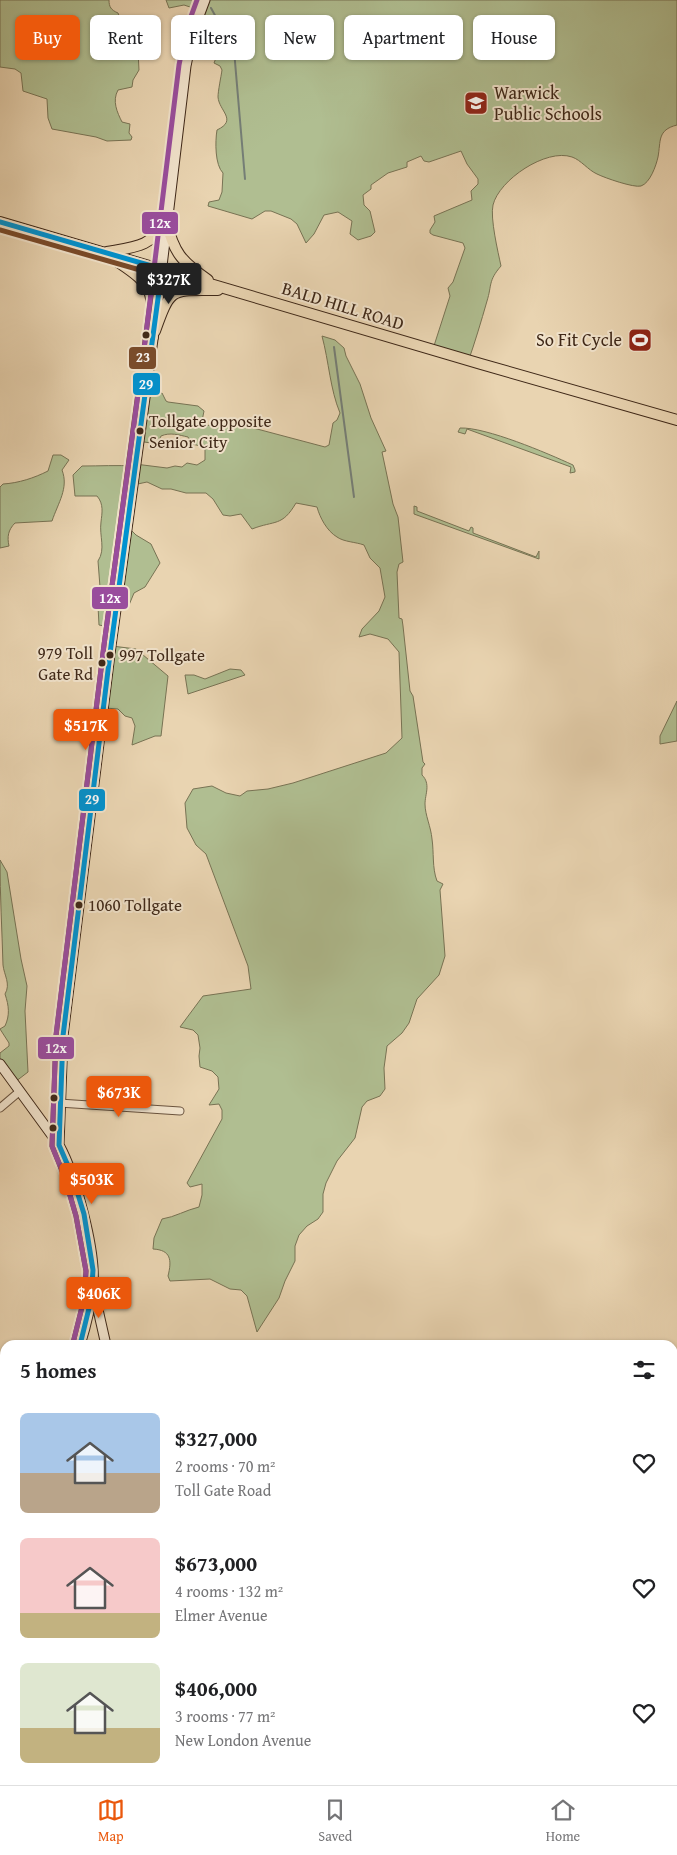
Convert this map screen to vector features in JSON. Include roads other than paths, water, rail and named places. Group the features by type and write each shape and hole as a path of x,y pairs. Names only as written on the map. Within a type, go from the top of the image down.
{"main road":[{"path":"59,1146 59,1102 64,1021 111,646 162,269 166,221 186,60 193,32 205,0"},
{"path":"104,252 137,247 148,243 161,230 166,221"},
{"path":"166,221 178,255 196,272 214,285"},
{"name":"BALD HILL ROAD","path":"0,222 677,420"},
{"path":"104,252 141,280 146,286 151,299 153,337"},
{"path":"153,337 161,312 172,295 186,290 229,290"},
{"path":"0,1064 65,1156 75,1183 91,1258 93,1287 105,1340"},
{"path":"81,1340 93,1287"}],"street":[{"path":"0,1108 20,1090"},
{"path":"59,1102 180,1111"}],"waterway":[{"path":"211,8 234,50 245,179"},
{"path":"334,347 354,497"}],"place":[{"name":"Warwick Public Schools","path":"476,103"},
{"name":"So Fit Cycle","path":"640,340"},
{"name":"Tollgate opposite Senior City","path":"140,431"},
{"name":"997 Tollgate","path":"110,655"},
{"name":"979 Toll Gate Rd","path":"102,663"},
{"name":"1060 Tollgate","path":"79,905"}]}
